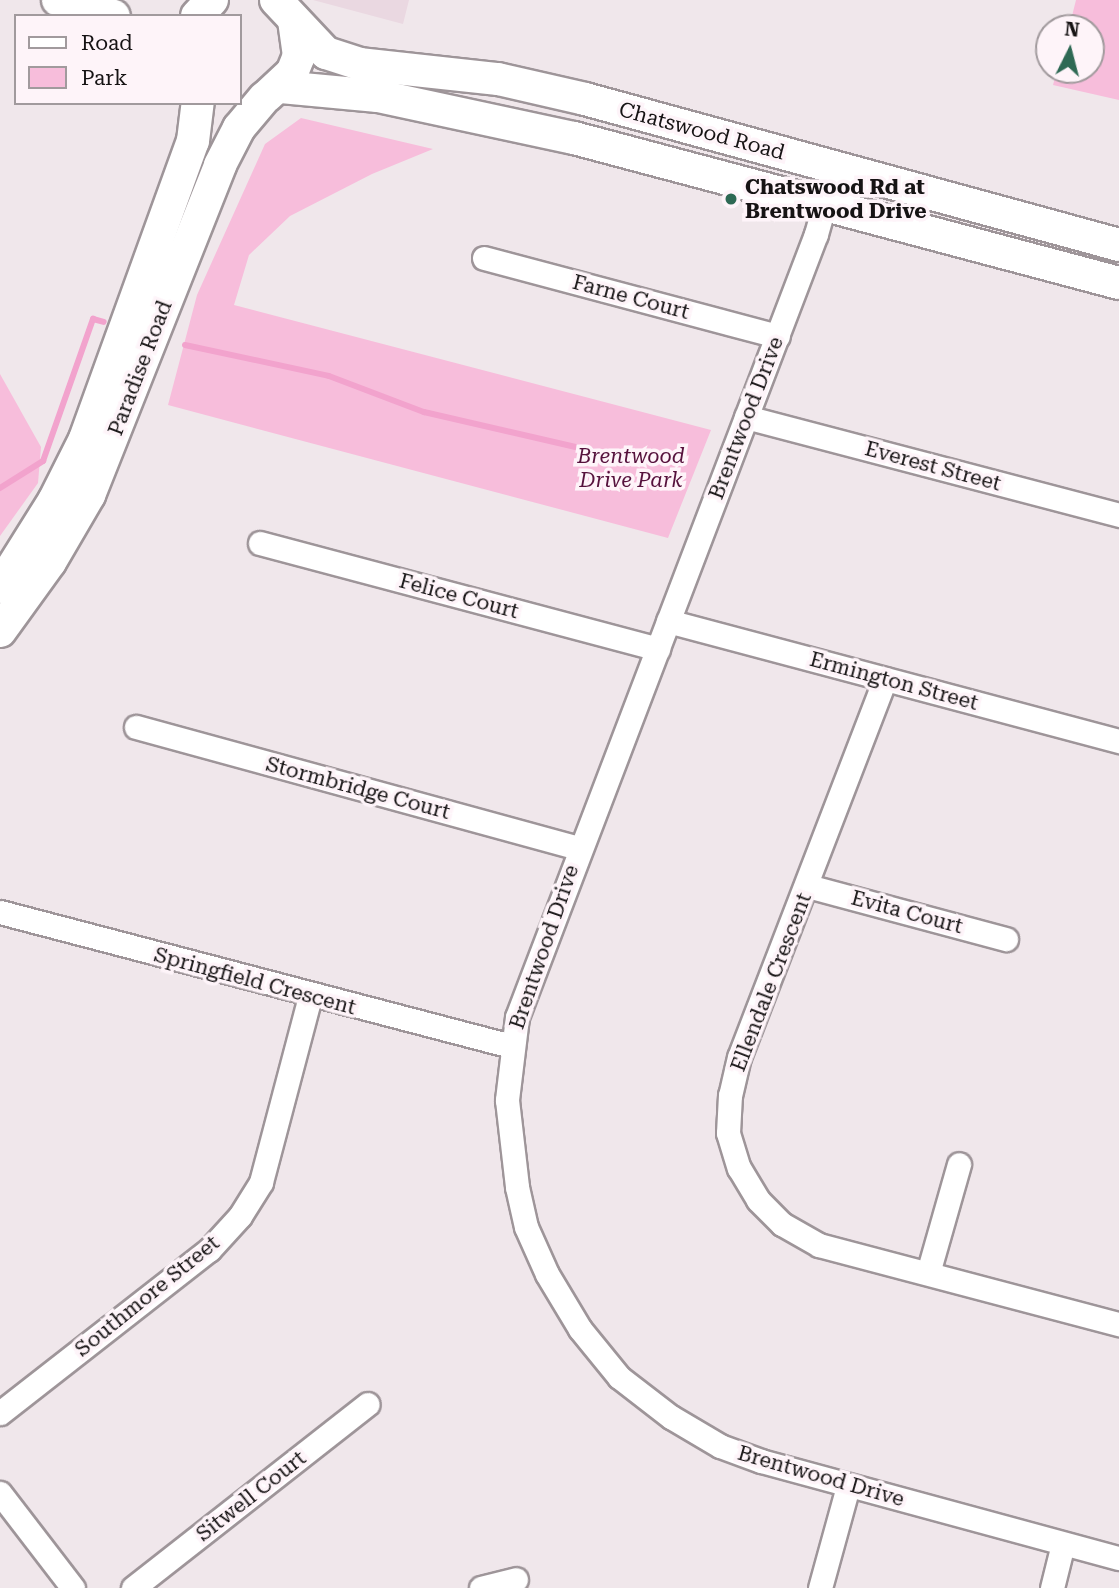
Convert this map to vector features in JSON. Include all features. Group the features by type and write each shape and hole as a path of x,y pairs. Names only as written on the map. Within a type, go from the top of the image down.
{"main road":[{"path":"58,0 107,14"},
{"path":"199,14 212,0"},
{"name":"Chatswood Road","path":"262,95 299,56 285,10"},
{"name":"Chatswood Road","path":"285,10 326,53 359,64 498,79 835,166 1119,245"},
{"name":"Chatswood Road","path":"262,95 379,96 575,138 1119,283"},
{"name":"Paradise Road","path":"0,631 50,562 89,495 220,165 239,128 262,95"},
{"name":"Paradise Road","path":"0,587 42,522 85,439 193,141 198,105"}],"street":[{"name":"Brentwood Drive","path":"835,166 827,205 778,336 527,988 511,1046 509,1142 516,1187 526,1227 547,1274 580,1329 619,1377 681,1423 751,1458 1119,1558"},
{"name":"Farne Court","path":"484,258 778,336"},
{"name":"Everest Street","path":"746,417 1119,515"},
{"name":"Felice Court","path":"260,543 658,649"},
{"name":"Ermington Street","path":"668,621 1119,741"},
{"name":"Ellendale Crescent","path":"885,679 808,886 739,1057 730,1095 728,1133 739,1168 758,1200 782,1224 819,1245 1119,1324"},
{"name":"Stormbridge Court","path":"136,727 579,848"},
{"name":"Evita Court","path":"808,886 1006,939"},
{"name":"Springfield Crescent","path":"0,912 310,996 511,1046"},
{"name":"Southmore Street","path":"0,1413 209,1250 240,1216 261,1182 310,996"},
{"path":"928,1273 959,1164"},
{"name":"Sitwell Court","path":"133,1588 368,1405"},
{"path":"821,1588 848,1486"},
{"path":"0,1493 73,1588"},
{"path":"1052,1588 1063,1544"},
{"path":"481,1588 516,1579"}],"shaded area":[{"path":"313,0 409,0 403,24"}],"green space":[{"path":"1076,0 1119,0 1119,100 1053,85 1105,84 1105,14 1072,14"},
{"name":"Brentwood Drive Park","path":"301,118 433,149 372,174 290,216 249,255 234,305 711,430 668,538 168,405 197,295 265,144"},
{"path":"0,374 41,447 38,483 0,536"}],"waterway":[{"path":"0,488 43,461 93,319 104,322"},
{"path":"185,345 329,376 424,412 619,457"}],"place":[{"name":"Chatswood Rd at Brentwood Drive","path":"731,199"}]}
